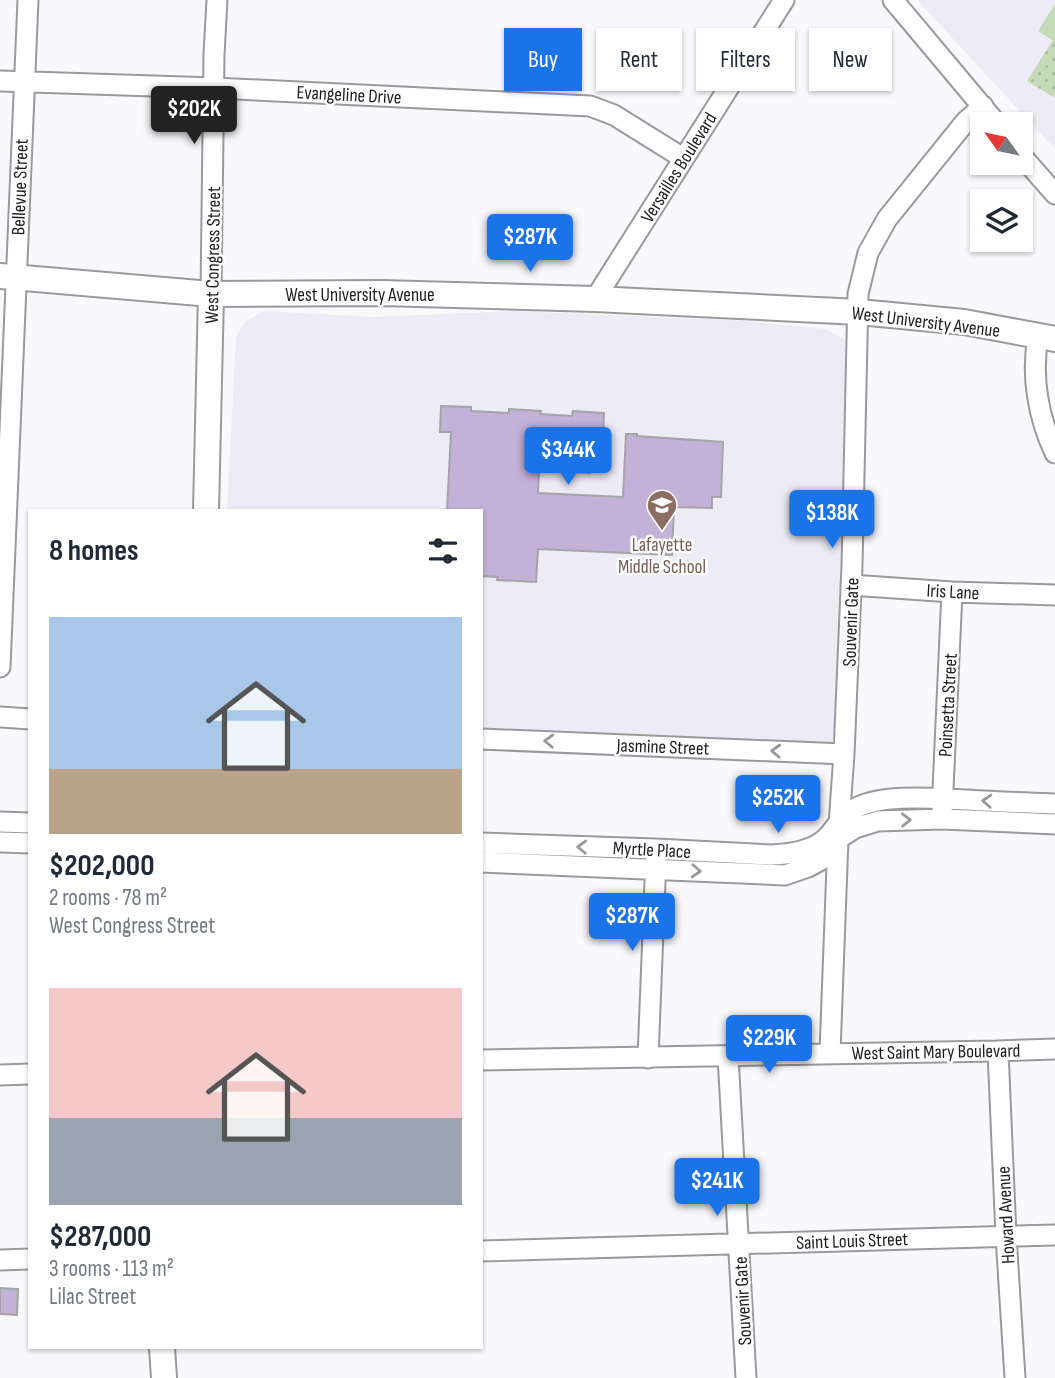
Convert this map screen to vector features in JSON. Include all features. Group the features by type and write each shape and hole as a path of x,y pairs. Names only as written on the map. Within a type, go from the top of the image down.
{"main road":[{"name":"West University Avenue","path":"8,277 211,294 381,293 595,299 859,312 964,322 1047,338"},
{"name":"West Congress Street","path":"206,509 211,294"},
{"path":"162,1349 164,1378"}],"street":[{"name":"Bellevue Street","path":"0,667 8,277 24,82 27,0"},
{"name":"West Congress Street","path":"211,294 217,0"},
{"name":"Versailles Boulevard","path":"595,299 784,0"},
{"path":"893,0 988,112"},
{"name":"Evangeline Drive","path":"0,81 215,88 590,106 614,115 683,158"},
{"name":"Souvenir Gate","path":"830,1053 851,585 860,280 868,253 887,219 966,121 983,106"},
{"path":"1033,169 1055,194"},
{"path":"1047,338 1035,363 1040,413 1055,453"},
{"name":"Iris Lane","path":"851,585 1055,596"},
{"name":"Poinsetta Street","path":"942,809 952,592"},
{"path":"0,717 28,719"},
{"name":"Jasmine Street","path":"483,739 844,754"},
{"name":"Myrtle Place","path":"483,843 783,855 821,843 840,819 856,808 878,800 1055,824"},
{"name":"Myrtle Place","path":"483,862 785,875 821,860 835,847 838,839 855,828 878,821 942,809 1055,804"},
{"path":"0,822 28,824"},
{"path":"0,842 28,843"},
{"path":"648,1058 656,849"},
{"name":"West Saint Mary Boulevard","path":"483,1060 1055,1049"},
{"name":"Howard Avenue","path":"998,1051 1015,1378"},
{"name":"Souvenir Gate","path":"728,1056 746,1378"},
{"path":"0,1075 28,1074"},
{"name":"Saint Louis Street","path":"483,1251 1055,1235"},
{"path":"0,1260 28,1259"}],"shaded area":[{"path":"917,0 1055,0 1055,149 1033,125 1033,112 1021,112"},
{"name":"Lafayette Middle School","path":"264,311 373,317 515,311 746,321 825,329 846,340 850,347 851,397 841,554 839,676 834,745 483,732 483,509 227,509 236,337 245,322"}],"green space":[{"path":"1055,4 1055,42 1038,31"},
{"path":"1053,40 1055,42 1055,98 1027,81"}],"building":[{"path":"441,406 471,407 471,411 509,413 509,409 572,416 573,411 604,413 603,438 592,438 590,473 539,470 538,493 623,497 626,434 637,434 723,442 721,497 712,497 712,508 674,507 672,555 538,549 536,582 497,580 498,577 483,576 483,509 447,509 451,432 440,432"},
{"path":"0,1288 18,1289 17,1315 0,1314"}],"place":[{"name":"Lafayette Middle School","path":"662,532"}]}
